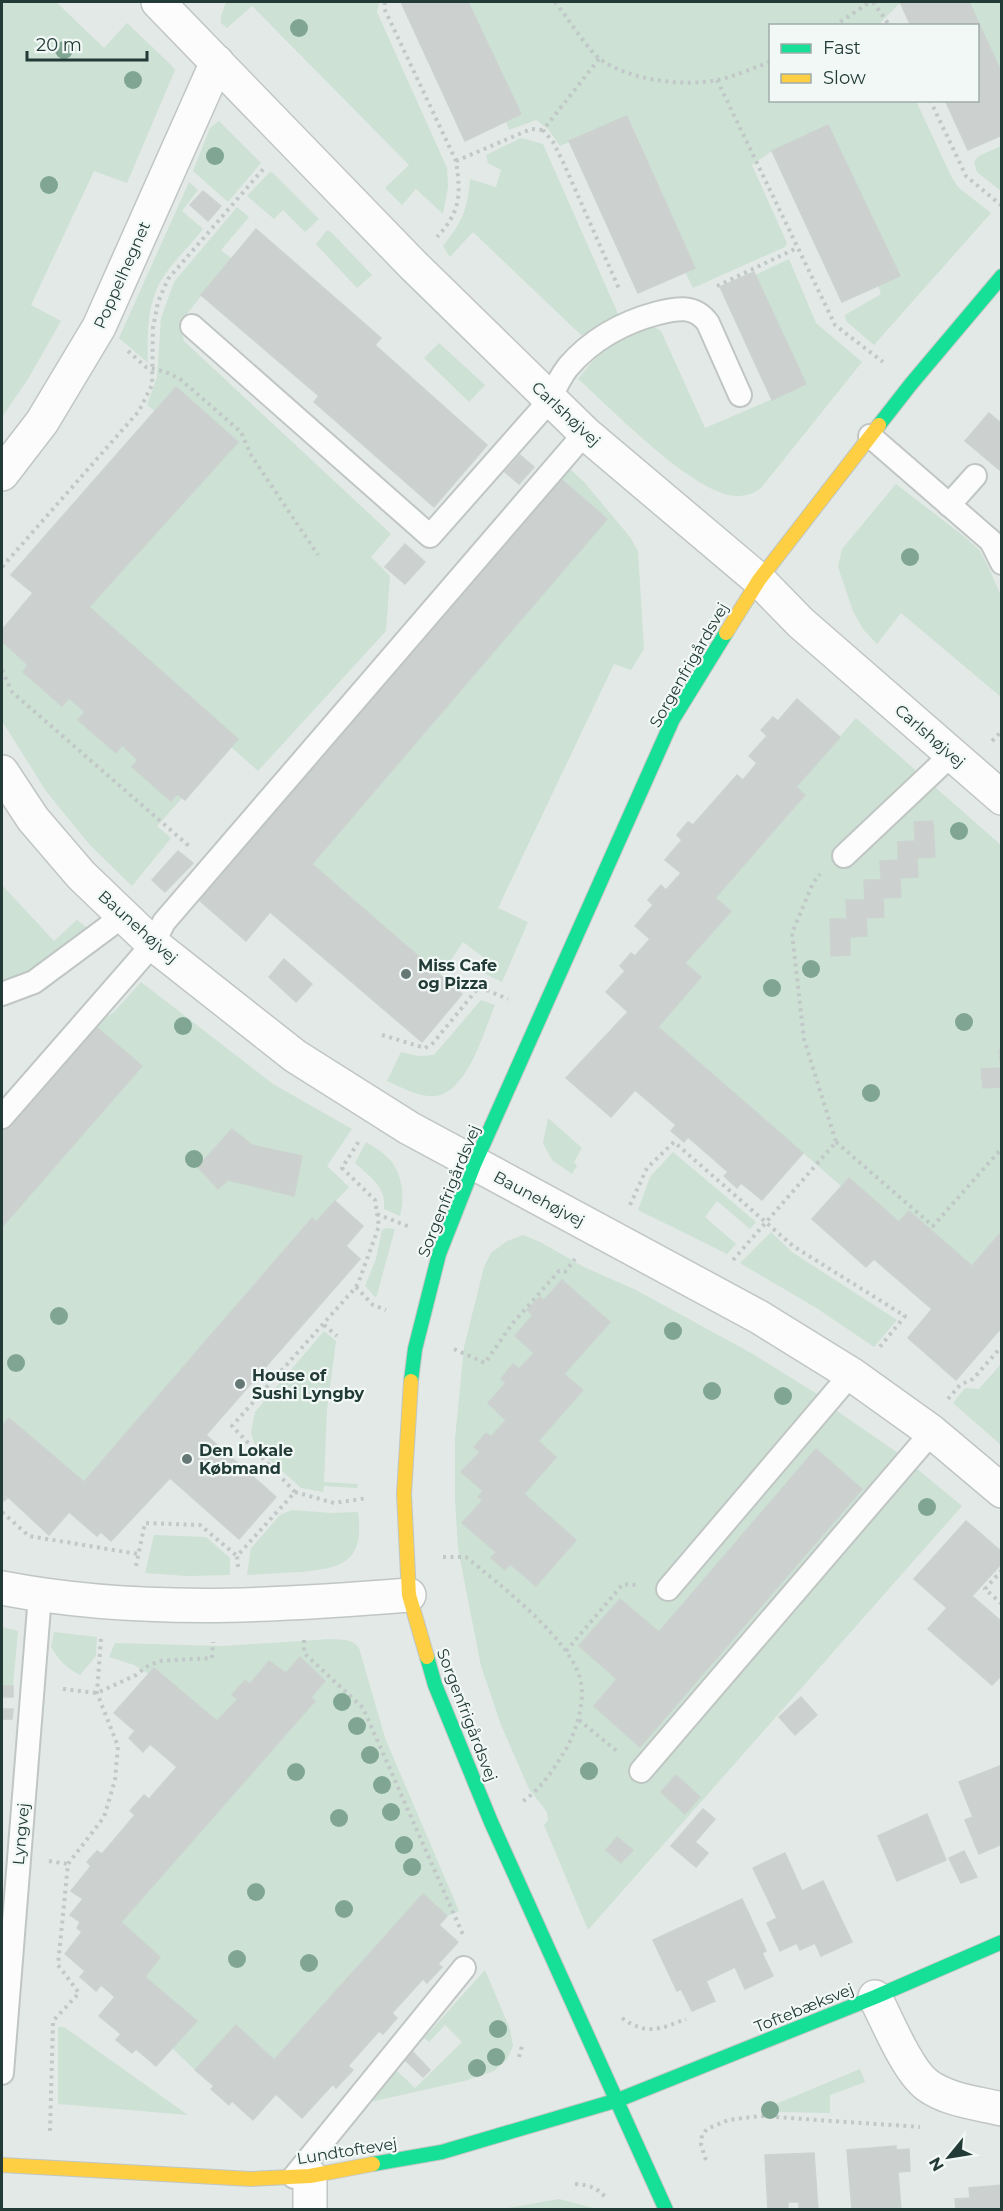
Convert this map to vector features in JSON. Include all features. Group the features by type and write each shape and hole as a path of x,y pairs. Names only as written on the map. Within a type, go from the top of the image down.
{"street":[{"name":"Carlshøjvej","path":"177,7 217,62 413,265 550,400 585,433 759,580 801,623 1002,798"},
{"name":"Poppelhegnet","path":"2,474 42,422 99,327 217,62"},
{"name":"Sorgenfrigårdsvej","path":"666,2210 491,1822 435,1685 409,1595 404,1494 408,1407 415,1349 440,1254 474,1165 673,718 759,580 911,384 1002,276"},
{"name":"Baunehøjvej","path":"2,772 33,819 81,875 123,916 153,944 296,1056 379,1110 474,1165 709,1288 853,1375 932,1432 1002,1491"},
{"path":"2,1588 40,1595 117,1602 229,1605 302,1604 409,1595"},
{"name":"Toftebæksvej","path":"618,2100 875,1997 1002,1942"},
{"path":"875,1997 913,2070 926,2084 943,2094 1002,2109"},
{"name":"Lundtoftevej","path":"2,2164 251,2179 302,2177 442,2152 618,2100"},
{"path":"302,2177 310,2210"}],"lane":[{"path":"192,326 430,536 550,400 558,382 569,367 592,345 619,326 678,308 690,309 702,315 708,323 740,395"},
{"path":"2,1117 153,944 164,922 585,433"},
{"path":"870,436 991,541 1002,563"},
{"path":"949,505 975,476"},
{"path":"844,856 951,755"},
{"path":"2,994 34,982 123,916"},
{"path":"668,1589 853,1375"},
{"path":"642,1771 932,1432"},
{"name":"Lyngvej","path":"2,2073 40,1595"},
{"path":"302,2177 464,1968"}],"path":[{"path":"385,2 384,8 456,161 460,187 450,223 413,265"},
{"path":"555,2 599,59 621,70 652,80 717,80 769,63"},
{"path":"837,24 872,2 888,24"},
{"path":"543,130 599,59"},
{"path":"717,80 835,325 911,384"},
{"path":"931,102 966,176 1002,206"},
{"path":"456,161 531,129 543,130 553,142 564,164 633,320"},
{"path":"2,567 139,411 152,385 153,328 158,302 168,279 260,174 293,140"},
{"path":"690,309 701,294 797,248"},
{"path":"99,327 146,367 166,372 180,379 241,432 251,455 318,555"},
{"path":"2,670 12,692 213,866"},
{"path":"844,856 829,864 813,883 792,933 804,1039 836,1142 933,1226 1002,1148"},
{"path":"382,1035 425,1048 433,1043 479,987 542,1015"},
{"path":"379,1110 342,1168 375,1200 379,1226 356,1287 232,1426 296,1492 334,1503 404,1494"},
{"path":"356,1287 373,1305 422,1323 457,1351 485,1363 512,1324 559,1270 565,1272 597,1229 626,1212 647,1168 674,1142 792,1246 905,1316 853,1375"},
{"path":"709,1288 836,1142"},
{"path":"324,1325 337,1336"},
{"path":"932,1432 940,1408 960,1385 973,1378 1002,1346"},
{"path":"97,1693 136,1675 159,1661 212,1658 229,1605 237,1556 296,1492"},
{"path":"2,1512 29,1536 138,1554"},
{"path":"47,2167 52,2110 52,2021 79,1993 58,1965 68,1864 104,1817 115,1780 118,1746 97,1693 117,1602 138,1554 145,1524 200,1525 237,1556"},
{"path":"407,1559 466,1557 520,1601 566,1651 580,1676 579,1720 576,1732 557,1765 534,1794 491,1822"},
{"path":"1002,1570 985,1589 1002,1604"},
{"path":"566,1651 623,1584 668,1589"},
{"path":"302,1604 304,1653 363,1708 469,1950 464,1968"},
{"path":"579,1720 642,1771"},
{"path":"616,2012 638,2029 657,2030 686,2019"},
{"path":"519,2057 522,2046"},
{"path":"706,2160 701,2145 702,2135 707,2128 728,2120 760,2116 925,2127 964,2100"},
{"path":"575,2184 588,2185 600,2190 607,2199"}],"green space":[{"path":"2,2 56,2 104,48 127,23 175,70 127,183 94,171 31,305 61,321 28,379 2,417"},
{"path":"226,2 379,2 377,12 447,168 448,187 443,214 416,189 402,205 385,188 409,165 252,6 227,28 221,23"},
{"path":"468,2 901,2 881,22 882,24 769,24 769,102 916,102 952,178 959,188 991,213 874,345 846,321 845,315 881,294 878,286 900,276 772,151 752,165 787,243 785,247 693,288 685,272 695,267 628,116 560,146 548,129 536,120 509,130 506,121 521,114"},
{"path":"969,2 1001,2 1001,74 979,24"},
{"path":"219,121 261,163 228,202 193,171 210,128"},
{"path":"521,138 543,144 619,316 598,329 581,335 473,232 450,257 443,246 463,215 468,199 470,179 496,187 501,170 488,163 486,155"},
{"path":"1001,146 1001,191 977,172 974,162 979,156"},
{"path":"270,172 319,219 305,232 283,210 274,219 247,196"},
{"path":"189,182 198,190 182,211 203,229 169,270 155,293 149,323 148,363 119,338"},
{"path":"237,207 249,217 221,250 231,258 179,324 184,341 391,534 371,557 390,576 386,631 258,771 231,747 238,739 89,607 238,442 176,387 155,411 147,405 157,377 161,318 174,282"},
{"path":"327,230 372,275 357,288 316,244"},
{"path":"789,259 816,323 862,362 761,488 740,496 718,492 698,481 653,448 578,379 615,339 626,331 650,326 661,331 705,428 805,385 755,275"},
{"path":"439,343 485,385 469,402 424,358"},
{"path":"565,469 570,469 585,483 630,537 638,551 644,649 631,670 614,664 498,908 528,922 502,982 480,971 487,960 463,942 441,975 312,864 607,519 561,479"},
{"path":"896,484 966,538 979,550 987,564 1001,596 1001,697 901,613 877,644 863,629 853,611 838,567 842,549"},
{"path":"2,641 28,665 23,672 62,706 69,698 85,712 79,720 116,753 122,745 138,760 133,767 171,801 177,794 182,798 157,826 171,838 132,886 89,844 46,791 2,721"},
{"path":"856,718 1001,845 1001,1231 972,1266 909,1211 899,1222 849,1178 841,1186 658,1027 701,977 685,963 731,912 715,898 805,796 796,787"},
{"path":"2,885 54,941 77,920 87,928 87,933 31,970 2,1002"},
{"path":"141,982 273,1084 352,1129 327,1166 349,1187 316,1222 311,1218 84,1482 10,1418 2,1426 2,1227 142,1067 94,1025 114,1012"},
{"path":"481,1000 495,1005 466,1072 447,1092 436,1096 424,1095 387,1081 401,1052 418,1056 434,1055"},
{"path":"548,1118 582,1148 574,1162 577,1166 572,1174 552,1160 543,1143"},
{"path":"366,1142 388,1157 398,1173 402,1195 400,1216 384,1209 383,1194 380,1188 355,1163"},
{"path":"673,1152 756,1222 750,1229 717,1201 705,1217 736,1244 727,1254 638,1210 650,1177"},
{"path":"395,1229 376,1298 365,1286 376,1259 382,1230"},
{"path":"771,1232 792,1252 897,1320 874,1347 818,1309 740,1263"},
{"path":"523,1235 584,1267 636,1290 751,1353 817,1394 837,1411 898,1453 962,1506 588,1930 544,1825 548,1820 547,1812 529,1789 501,1725 481,1666 458,1549 455,1439 464,1347 484,1267 491,1253 507,1241"},
{"path":"324,1331 336,1341 327,1409 324,1482 358,1484 357,1488 324,1486 323,1492 301,1488 260,1451 254,1443 251,1432 255,1412"},
{"path":"1001,1364 1001,1445 953,1403 965,1388 979,1389"},
{"path":"292,1510 331,1513 358,1512 358,1542 354,1552 347,1560 327,1568 247,1575 251,1548 280,1515"},
{"path":"154,1535 206,1537 230,1558 230,1575 187,1576 145,1573"},
{"path":"2,1627 18,1631 13,1686 2,1686"},
{"path":"54,1632 97,1637 96,1656 80,1675 63,1663 51,1647"},
{"path":"330,1639 350,1641 359,1648 385,1738 459,1911 447,1916 423,1895 274,2060 236,2025 195,2070 172,2048 196,2021 145,1977 159,1957 121,1922 315,1701 311,1697 325,1681 301,1658 286,1673 269,1661 250,1684 245,1680 238,1699 217,1721 155,1668 149,1674 134,1665 109,1657 115,1643 223,1646"},
{"path":"485,1970 510,2029 513,2046 507,2059 494,2071 464,2081 370,2102 396,2070 415,2088 462,2042 445,2025 429,2042 424,2038"},
{"path":"58,2027 64,2027 188,2115 58,2104"},
{"path":"860,2069 865,2082 830,2095 830,2113 776,2112 776,2104"},
{"path":"559,2199 597,2209 503,2209"}],"building":[{"path":"401,2 468,2 521,114 465,141"},
{"path":"900,2 969,2 1002,74 1002,135 968,150 946,102 979,102 979,24 910,24"},
{"path":"627,116 695,268 638,293 569,141"},
{"path":"828,125 900,276 842,302 772,151"},
{"path":"203,191 221,206 208,221 190,205"},
{"path":"256,229 381,338 375,345 487,445 434,507 314,402 319,396 201,295"},
{"path":"754,272 806,384 772,400 720,287"},
{"path":"176,387 238,442 89,607 238,739 185,800 177,794 171,801 132,767 138,760 122,745 116,753 78,720 85,712 69,698 62,706 23,672 28,665 2,641 2,630 33,593 11,575"},
{"path":"989,413 1002,424 1002,472 965,441"},
{"path":"520,455 534,467 519,484 505,472"},
{"path":"561,479 607,519 312,864 462,994 422,1042 270,912 246,941 199,900"},
{"path":"405,544 425,562 405,584 385,567"},
{"path":"797,699 840,737 796,787 805,795 715,898 731,911 685,963 701,977 658,1027 803,1153 762,1200 741,1183 737,1188 724,1176 728,1172 688,1137 684,1142 671,1131 676,1125 635,1090 611,1117 566,1078 628,1012 606,992 625,971 620,966 631,953 635,956 650,939 635,926 653,905 648,900 661,885 666,890 681,873 665,860 682,840 677,835 688,822 693,825 737,775 743,780 757,763 749,756 767,736 761,730 773,717 778,721"},
{"path":"933,821 935,857 917,858 918,877 900,878 901,897 883,898 884,917 866,918 867,936 850,937 850,955 831,956 830,919 847,919 846,900 865,900 864,880 881,880 880,861 898,860 898,842 915,841 914,822"},
{"path":"178,851 193,863 165,892 152,880"},
{"path":"284,959 312,984 296,1002 269,977"},
{"path":"94,1025 142,1066 2,1227 2,1131"},
{"path":"999,1050 1002,1050 1002,1087 983,1088 981,1069 1001,1068"},
{"path":"232,1129 252,1145 302,1156 294,1196 228,1180 218,1189 198,1167"},
{"path":"849,1178 899,1222 909,1211 972,1266 1002,1231 1002,1327 956,1380 908,1338 932,1309 874,1259 866,1267 812,1219"},
{"path":"335,1201 363,1226 346,1246 360,1259 206,1435 276,1497 239,1539 170,1478 111,1541 101,1532 97,1536 69,1512 49,1535 8,1497 4,1501 2,1499 2,1426 9,1418 84,1482 312,1218 316,1222"},
{"path":"562,1280 610,1322 564,1374 583,1390 538,1441 556,1457 524,1494 576,1540 536,1586 510,1564 505,1570 491,1558 496,1552 462,1523 483,1500 478,1497 483,1491 461,1472 480,1452 474,1447 486,1433 491,1437 506,1420 488,1403 506,1383 501,1379 513,1364 519,1369 534,1353 515,1336 533,1315 527,1310 540,1297 544,1300"},
{"path":"816,1449 862,1489 640,1747 594,1706 617,1679 579,1646 620,1599 659,1632"},
{"path":"966,1521 1002,1552 1002,1563 972,1596 1002,1622 1002,1675 992,1685 928,1629 947,1608 914,1579"},
{"path":"300,1657 325,1681 311,1697 315,1701 121,1922 160,1957 145,1977 197,2021 156,2066 136,2049 132,2053 116,2040 121,2034 99,2016 115,1997 101,1985 96,1991 80,1977 85,1971 65,1954 82,1932 77,1928 80,1922 70,1915 83,1899 71,1891 91,1866 87,1862 97,1851 102,1854 135,1815 130,1811 144,1795 149,1799 177,1767 150,1744 143,1752 129,1738 135,1731 114,1713 154,1668 217,1721 238,1699 232,1695 245,1680 250,1684 269,1661 286,1673"},
{"path":"2,1686 13,1686 13,1697 2,1697"},
{"path":"801,1697 817,1715 795,1735 779,1717"},
{"path":"2,1709 13,1709 12,1719 2,1719"},
{"path":"1002,1765 1002,1844 979,1854 965,1820 973,1817 959,1782"},
{"path":"676,1775 700,1797 685,1814 661,1792"},
{"path":"703,1809 715,1819 695,1842 708,1853 696,1867 671,1846"},
{"path":"927,1814 946,1860 897,1881 878,1836"},
{"path":"617,1837 633,1850 621,1863 606,1850"},
{"path":"964,1851 977,1877 961,1883 949,1858"},
{"path":"785,1853 802,1891 823,1881 852,1942 821,1956 815,1943 800,1950 797,1943 780,1951 767,1923 777,1918 753,1868"},
{"path":"423,1894 447,1916 439,1925 458,1942 438,1964 442,1967 427,1983 423,1979 392,2013 397,2018 383,2034 379,2031 348,2066 353,2070 336,2088 333,2084 302,2118 276,2094 253,2120 232,2101 229,2105 211,2089 214,2086 195,2070 236,2025 274,2060"},
{"path":"742,1899 766,1951 762,1953 773,1976 745,1989 735,1967 706,1981 715,2001 692,2011 681,1989 677,1991 653,1940"},
{"path":"413,2052 430,2070 423,2077 405,2060"},
{"path":"896,2146 896,2150 909,2149 910,2171 898,2172 901,2210 852,2210 847,2150"},
{"path":"814,2153 818,2210 799,2210 799,2202 788,2202 788,2210 768,2210 765,2155"},
{"path":"1002,2185 1002,2210 956,2210 955,2199 970,2198 969,2188"}],"traffic: fast":[{"path":"879,425 1002,276"},
{"path":"411,1381 415,1349 439,1254 474,1165 673,719 726,633"},
{"path":"427,1657 435,1685 491,1822 666,2210"},
{"path":"373,2164 442,2152 618,2100 875,1997 1002,1942"}],"traffic: slow":[{"path":"726,633 759,580 879,425"},
{"path":"411,1381 404,1494 409,1595 427,1657"},
{"path":"2,2165 251,2179 310,2176 373,2164"}],"place":[{"name":"Miss Cafe og Pizza","path":"406,974"},
{"name":"House of Sushi Lyngby","path":"240,1384"},
{"name":"Den Lokale Købmand","path":"187,1459"}]}
